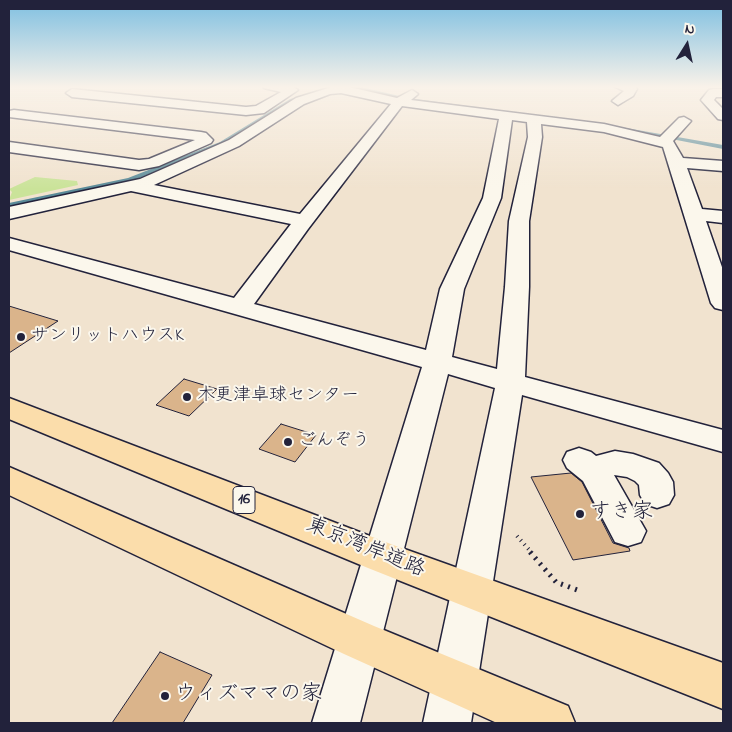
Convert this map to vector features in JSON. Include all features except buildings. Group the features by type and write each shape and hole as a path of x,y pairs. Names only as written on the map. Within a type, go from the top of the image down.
{"highway":[{"name":"東京湾岸道路","path":"9,408 382,557 723,686"},
{"path":"9,480 359,640 551,723"}],"street":[{"path":"9,147 139,165 153,163 206,140 201,136 58,120"},
{"path":"9,213 145,183 234,143 270,120"},
{"path":"239,308 304,221 385,120"},
{"path":"336,723 437,362 452,289 492,198 519,120"},
{"path":"448,723 510,383 517,287 519,221 535,137 523,120"},
{"path":"549,120 604,128 669,144 677,162 723,303"},
{"path":"663,143 684,121"},
{"path":"677,162 723,166"},
{"path":"129,186 304,221"},
{"path":"694,214 723,217"},
{"path":"9,244 723,441"},
{"path":"628,531 587,466 615,462 633,466 647,472 656,482 657,495"}],"path":[{"path":"513,530 556,582 583,592"}],"green space":[{"path":"35,177 77,181 78,185 9,200 12,192 9,189"}],"waterway":[{"path":"9,205 130,180 222,143 259,120"},
{"path":"594,123 723,147"}],"place":[{"name":"サンリットハウスK","path":"21,337"},
{"name":"木更津卓球センター","path":"187,397"},
{"name":"ごんぞう","path":"288,442"},
{"name":"すき家","path":"580,514"},
{"name":"ウィズママの家","path":"165,696"}]}
